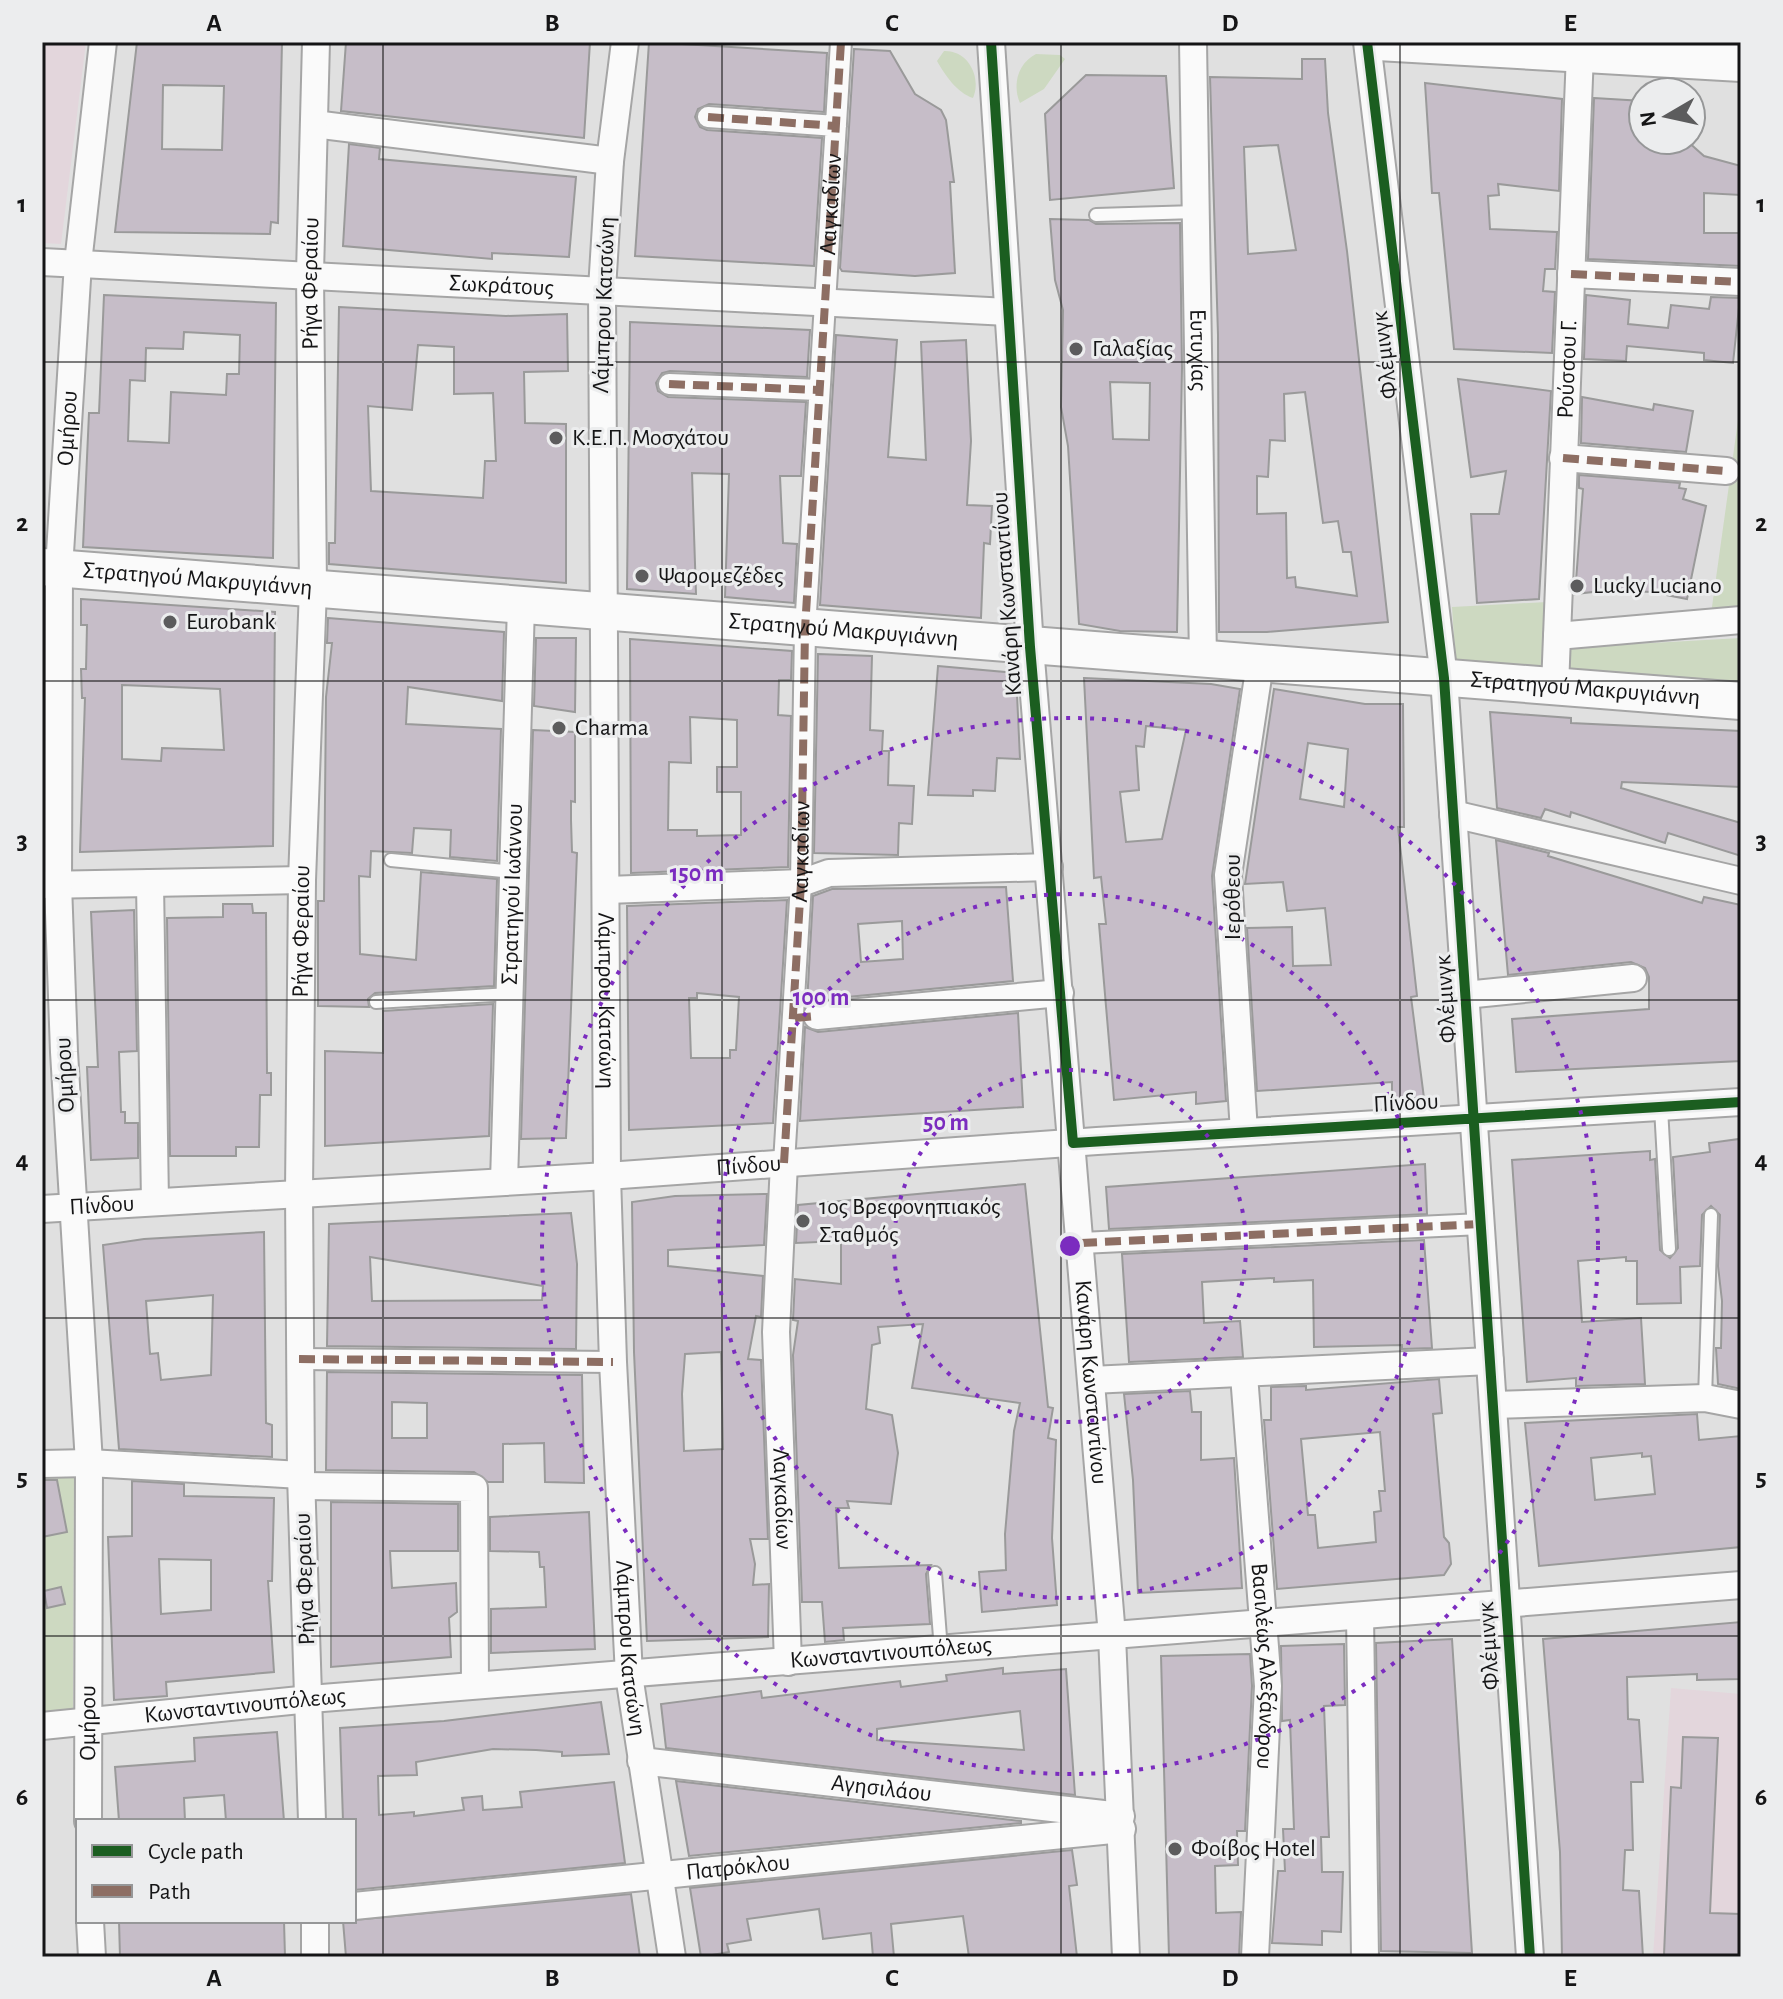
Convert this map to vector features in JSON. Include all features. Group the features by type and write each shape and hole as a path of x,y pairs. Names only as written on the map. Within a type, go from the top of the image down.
{"main road":[{"path":"1378,42 1741,63"},
{"name":"Στρατηγού Μακρυγιάννη","path":"50,568 1741,701"}],"street":[{"name":"Ομήρου","path":"88,1819 89,1463 72,1207 53,1052 50,568 78,263 103,42"},
{"name":"Ρήγα Φεραίου","path":"312,1819 299,1359 299,1192 302,880 313,589 310,273 316,42"},
{"name":"Λάμπρου Κατσώνη","path":"625,42 610,161 602,289 607,1176 629,1675 672,1957"},
{"name":"Λαγκαδίων","path":"788,1662 776,1332 784,1163 806,1017 801,883 805,629 841,42"},
{"name":"Κανάρη Κωνσταντίνου","path":"991,42 1030,647 1112,1636 1126,1957"},
{"name":"Ευτυχίας","path":"1193,42 1203,659"},
{"name":"Φλέμινγκ","path":"1367,42 1444,678 1530,1957"},
{"name":"Ρούσσου Γ.","path":"1555,687 1580,53"},
{"path":"708,117 836,126"},
{"path":"314,124 610,161"},
{"name":"Σωκράτους","path":"42,262 310,273 1008,312"},
{"path":"1571,274 1741,282"},
{"path":"669,384 819,390"},
{"path":"1563,458 1726,471"},
{"name":"Στρατηγού Ιωάννου","path":"504,1182 521,605"},
{"path":"1557,636 1741,620"},
{"name":"Ιερόθεου","path":"1244,1132 1228,875 1260,664"},
{"path":"1453,814 1741,881"},
{"path":"607,890 801,883 829,873 1049,867"},
{"path":"50,884 302,880"},
{"path":"150,883 155,1202"},
{"path":"1465,995 1633,978"},
{"path":"806,1017 1060,993"},
{"name":"Πίνδου","path":"42,1209 607,1176 1073,1143 1741,1102"},
{"path":"1081,1243 1481,1224"},
{"path":"299,1359 613,1362"},
{"path":"1091,1380 1490,1361"},
{"name":"Βασιλέως Αλεξάνδρου","path":"1244,1375 1266,1622 1268,1686 1263,1957"},
{"path":"1493,1405 1705,1398 1741,1405"},
{"path":"42,1464 89,1463 302,1480 474,1488 475,1685"},
{"name":"Κωνσταντινουπόλεως","path":"42,1726 475,1685 1741,1585"},
{"path":"1360,1616 1365,1957"},
{"name":"Αγησιλάου","path":"641,1761 1121,1823"},
{"name":"Πατρόκλου","path":"356,1906 1121,1823"},
{"path":"90,1923 92,1957"},
{"path":"315,1923 315,1957"}],"lane":[{"path":"1096,215 1196,212"},
{"path":"391,860 514,872"},
{"path":"376,1002 510,994"},
{"path":"1661,1108 1669,1249"},
{"path":"1705,1398 1711,1215"},
{"path":"935,1573 941,1650"}],"shaded area":[{"path":"42,42 86,42 61,244 42,243"},
{"path":"1671,1688 1741,1694 1741,1957 1653,1957"}],"green space":[{"path":"944,51 960,55 971,66 976,82 973,98 957,88 940,66 937,61"},
{"path":"1036,54 1060,55 1065,59 1044,89 1020,103 1018,75 1025,63"},
{"path":"1741,399 1741,612 1711,614"},
{"path":"1547,602 1543,674 1456,669 1452,607"},
{"path":"1741,638 1741,686 1563,672 1563,648"},
{"path":"74,1467 73,1711 42,1714 42,1469"}],"building":[{"path":"137,42 282,42 278,223 271,222 270,234 115,232","holes":["163,85 224,86 222,150 162,149"]},
{"path":"346,42 590,42 584,138 341,111"},
{"path":"649,42 827,53 824,112 709,104 698,109 695,117 700,127 707,130 822,138 814,266 635,256"},
{"path":"854,49 890,51 915,94 941,110 946,120 954,182 950,182 955,273 915,276 842,271 840,268"},
{"path":"1302,59 1325,59 1328,113 1347,251 1388,622 1267,632 1219,632 1218,335 1210,77 1302,79","holes":["1278,145 1296,250 1248,254 1244,147","1305,392 1323,523 1338,521 1343,552 1351,552 1357,596 1296,587 1295,577 1287,578 1286,513 1257,514 1257,476 1268,477 1270,440 1285,441 1284,394"]},
{"path":"1086,75 1166,76 1174,188 1050,200 1045,114"},
{"path":"1425,83 1562,99 1559,191 1498,184 1499,195 1488,196 1490,229 1557,232 1555,269 1545,269 1543,291 1555,292 1552,353 1454,349 1439,193 1432,193"},
{"path":"1594,98 1627,100 1627,156 1704,156 1741,166 1741,195 1704,193 1704,233 1741,233 1741,266 1588,259"},
{"path":"349,144 380,148 379,159 576,177 569,257 492,253 492,259 343,246"},
{"path":"1050,219 1089,220 1096,224 1180,223 1182,368 1177,632 1120,631 1079,624 1068,446 1061,407 1063,310 1055,280","holes":["1110,382 1150,383 1149,440 1113,439"]},
{"path":"104,295 276,303 273,558 83,547 89,413 99,413","holes":["184,332 240,335 239,374 227,374 226,395 171,392 169,443 128,441 130,380 145,381 146,348 183,349"]},
{"path":"1586,295 1630,300 1628,324 1668,328 1671,305 1709,309 1711,297 1740,298 1733,363 1704,360 1704,353 1627,346 1626,361 1584,359"},
{"path":"339,307 506,316 567,314 568,371 524,372 525,423 566,424 566,583 329,564 329,543 335,543","holes":["418,345 454,347 454,394 493,393 496,461 485,461 483,498 371,491 368,406 412,410"]},
{"path":"630,322 810,330 807,377 670,371 662,373 656,383 658,391 668,397 806,402 801,476 780,476 783,543 797,544 794,603 725,597 729,474 692,473 696,594 627,589"},
{"path":"836,335 897,340 888,457 926,460 921,342 966,340 971,441 967,505 992,506 990,544 984,543 981,618 820,605"},
{"path":"1458,379 1551,391 1539,599 1477,603 1471,514 1499,514 1506,471 1471,477"},
{"path":"1582,397 1653,410 1654,404 1693,411 1686,452 1581,443"},
{"path":"1579,475 1680,483 1679,488 1686,489 1683,499 1706,506 1687,599 1651,592 1610,590 1575,594 1583,489 1579,488"},
{"path":"81,599 275,612 273,846 80,852 85,698 82,698 81,669 86,669 87,625 81,625","holes":["122,685 220,689 224,750 162,748 161,761 122,759"]},
{"path":"328,618 504,632 502,701 408,687 406,724 501,729 497,861 450,857 451,830 414,828 412,853 371,851 370,877 359,876 360,954 416,960 421,872 497,879 494,986 375,993 368,999 369,1007 318,1006 318,901 324,901 326,697 332,643 327,643"},
{"path":"536,638 576,638 575,712 534,706"},
{"path":"630,639 792,651 791,680 779,680 778,715 791,716 788,867 631,873","holes":["690,717 737,720 737,767 717,767 717,792 741,792 741,835 697,836 697,830 668,830 669,762 691,763"]},
{"path":"818,654 872,656 870,730 883,731 882,751 889,751 888,785 914,786 912,824 899,823 898,855 814,853"},
{"path":"938,666 1016,673 1020,759 997,758 995,791 973,790 973,796 928,795"},
{"path":"1084,678 1211,684 1240,689 1212,876 1226,1101 1196,1104 1196,1092 1114,1100 1099,924 1106,924 1101,877 1094,878","holes":["1146,726 1186,730 1162,839 1126,842 1120,792 1139,790 1136,746 1144,747"]},
{"path":"1274,689 1365,704 1403,704 1404,827 1398,827 1417,996 1411,997 1424,1098 1392,1099 1392,1082 1257,1091 1247,928 1292,927 1293,966 1331,965 1325,908 1287,911 1283,882 1245,884","holes":["1308,743 1348,749 1344,807 1300,799"]},
{"path":"1490,712 1571,718 1571,723 1741,731 1741,787 1622,782 1621,788 1741,823 1741,856 1668,833 1665,843 1571,812 1570,817 1545,809 1541,818 1497,808"},
{"path":"533,730 575,732 575,802 571,801 571,820 572,852 577,853 566,1138 521,1139"},
{"path":"1496,840 1549,853 1548,856 1702,903 1704,897 1741,905 1741,1061 1516,1072 1512,1019 1649,1009 1649,977 1645,968 1631,962 1508,975"},
{"path":"1006,887 1013,981 816,1000 807,1004 813,896 832,889","holes":["902,921 903,959 861,962 858,924"]},
{"path":"787,900 773,1123 629,1130 627,906","holes":["697,993 739,997 736,1050 730,1050 730,1058 691,1058 689,998 697,998"]},
{"path":"223,904 252,904 253,913 266,913 267,1073 271,1073 271,1095 260,1095 259,1147 236,1147 236,1156 170,1156 167,918 223,917"},
{"path":"134,910 137,1051 119,1052 121,1112 125,1112 125,1123 138,1123 138,1158 91,1160 87,1067 98,1067 91,912"},
{"path":"493,1004 489,1136 325,1146 325,1051 383,1053 383,1011"},
{"path":"1018,1013 1023,1107 800,1121 805,1027 818,1032"},
{"path":"1739,1139 1741,1389 1718,1384 1716,1348 1721,1348 1722,1301 1718,1266 1720,1215 1711,1206 1702,1215 1700,1266 1680,1267 1681,1303 1637,1304 1637,1261 1626,1261 1626,1257 1578,1261 1582,1322 1641,1318 1645,1384 1576,1386 1576,1378 1527,1382 1512,1160 1650,1151 1650,1160 1655,1159 1660,1250 1670,1258 1678,1248 1673,1157 1710,1152 1709,1143"},
{"path":"1425,1164 1427,1214 1109,1229 1106,1187"},
{"path":"1025,1184 1048,1407 1053,1408 1048,1438 1056,1440 1052,1538 1057,1605 982,1612 979,1572 1006,1570 1005,1534 1014,1431 1020,1403 912,1388 923,1324 878,1327 880,1343 872,1345 866,1409 892,1415 898,1453 891,1504 847,1501 849,1508 836,1508 839,1568 931,1565 926,1574 930,1624 843,1628 844,1640 825,1642 822,1602 802,1602 793,1355 798,1321 793,1320 795,1279 841,1284 841,1241 796,1243 798,1205"},
{"path":"767,1194 764,1245 668,1250 668,1266 763,1276 761,1317 756,1316 748,1359 761,1360 768,1539 750,1539 755,1564 753,1585 769,1584 768,1637 647,1641 634,1352 632,1202 675,1196","holes":["721,1352 723,1449 684,1451 682,1394 685,1354"]},
{"path":"571,1213 577,1264 576,1349 327,1346 329,1224","holes":["370,1257 543,1286 542,1300 372,1301"]},
{"path":"264,1232 266,1423 272,1425 272,1457 119,1449 103,1245 144,1239","holes":["213,1295 211,1375 161,1380 158,1353 150,1354 146,1301"]},
{"path":"1424,1240 1432,1348 1402,1349 1402,1345 1314,1347 1313,1280 1274,1282 1274,1278 1202,1282 1204,1323 1240,1321 1243,1357 1129,1362 1122,1254"},
{"path":"327,1372 582,1375 584,1483 545,1482 544,1443 503,1444 503,1482 488,1482 474,1472 326,1470","holes":["392,1402 427,1403 427,1438 392,1438"]},
{"path":"1439,1379 1442,1413 1433,1414 1444,1537 1449,1543 1451,1564 1444,1575 1277,1589 1264,1420 1271,1420 1271,1387 1306,1386 1306,1390","holes":["1380,1432 1385,1491 1379,1491 1381,1511 1374,1512 1376,1542 1318,1548 1315,1515 1308,1515 1301,1439"]},
{"path":"1190,1391 1192,1412 1201,1412 1201,1460 1234,1458 1242,1588 1138,1593 1133,1480 1124,1394"},
{"path":"1697,1414 1699,1440 1741,1436 1741,1547 1539,1566 1525,1423","holes":["1642,1453 1642,1457 1651,1456 1655,1494 1595,1500 1591,1458"]},
{"path":"42,1480 57,1480 67,1532 42,1537"},
{"path":"132,1481 184,1484 184,1496 274,1498 272,1581 268,1581 274,1672 166,1682 167,1696 114,1700 108,1537 132,1536","holes":["159,1559 211,1560 211,1610 161,1614"]},
{"path":"331,1502 458,1504 458,1551 390,1551 392,1588 456,1583 457,1612 449,1618 451,1657 331,1667"},
{"path":"589,1512 595,1649 491,1653 491,1609 546,1607 544,1567 540,1567 539,1552 490,1551 490,1517"},
{"path":"61,1587 65,1604 47,1608 44,1591"},
{"path":"1741,1622 1741,1679 1697,1680 1697,1674 1627,1677 1628,1719 1639,1720 1643,1782 1631,1782 1633,1850 1625,1850 1623,1890 1639,1891 1643,1957 1562,1957 1560,1852 1543,1639"},
{"path":"1452,1639 1472,1953 1381,1951 1376,1643"},
{"path":"1344,1644 1345,1705 1324,1706 1329,1837 1321,1837 1322,1872 1343,1872 1341,1932 1322,1931 1322,1945 1272,1943 1278,1871 1285,1871 1283,1829 1294,1829 1290,1720 1282,1721 1281,1646"},
{"path":"1250,1654 1252,1686 1245,1831 1237,1831 1238,1865 1215,1866 1216,1913 1241,1912 1239,1957 1169,1957 1161,1656"},
{"path":"1003,1668 1003,1674 1066,1669 1075,1795 666,1748 661,1704 761,1691 762,1698 900,1681 901,1687 947,1681 946,1675","holes":["1020,1711 1024,1750 877,1740 877,1729"]},
{"path":"601,1702 609,1754 562,1756 562,1752 493,1749 416,1762 417,1775 378,1776 379,1815 414,1812 414,1816 464,1810 462,1798 482,1796 483,1810 522,1807 520,1792 614,1782 625,1863 356,1890 356,1819 343,1819 340,1728 444,1721"},
{"path":"277,1732 284,1819 226,1819 224,1795 184,1798 185,1819 119,1819 115,1767 195,1761 194,1738"},
{"path":"1683,1737 1718,1738 1710,1913 1741,1914 1741,1957 1664,1955 1671,1787 1681,1788"},
{"path":"676,1781 1021,1821 1021,1823 689,1856"},
{"path":"1072,1850 1077,1885 1069,1886 1077,1957 969,1957 963,1916 891,1924 894,1957 873,1957 871,1933 823,1939 819,1909 747,1919 751,1940 727,1944 729,1952 701,1957 690,1888"},
{"path":"631,1894 640,1957 346,1957 343,1923 356,1923 356,1920"},
{"path":"119,1923 284,1923 285,1957 120,1957"}],"marked path":[{"path":"784,1163 801,883 805,629 841,42"},
{"path":"708,117 836,126"},
{"path":"1571,274 1741,282"},
{"path":"669,384 819,390"},
{"path":"1563,458 1726,471"},
{"path":"795,1018 817,1016"},
{"path":"1081,1243 1481,1224"},
{"path":"299,1359 613,1362"}],"cycle path":[{"path":"991,42 1030,647 1073,1143 1741,1102"},
{"path":"1367,42 1444,678 1530,1957"}],"place":[{"name":"Γαλαξίας","path":"1076,349"},
{"name":"Κ.Ε.Π. Μοσχάτου","path":"556,438"},
{"name":"Ψαρομεζέδες","path":"642,576"},
{"name":"Lucky Luciano","path":"1577,586"},
{"name":"Eurobank","path":"170,622"},
{"name":"Charma","path":"559,728"},
{"name":"1ος Βρεφονηπιακός Σταθμός","path":"803,1221"},
{"name":"Φοίβος Hotel","path":"1175,1849"}]}
